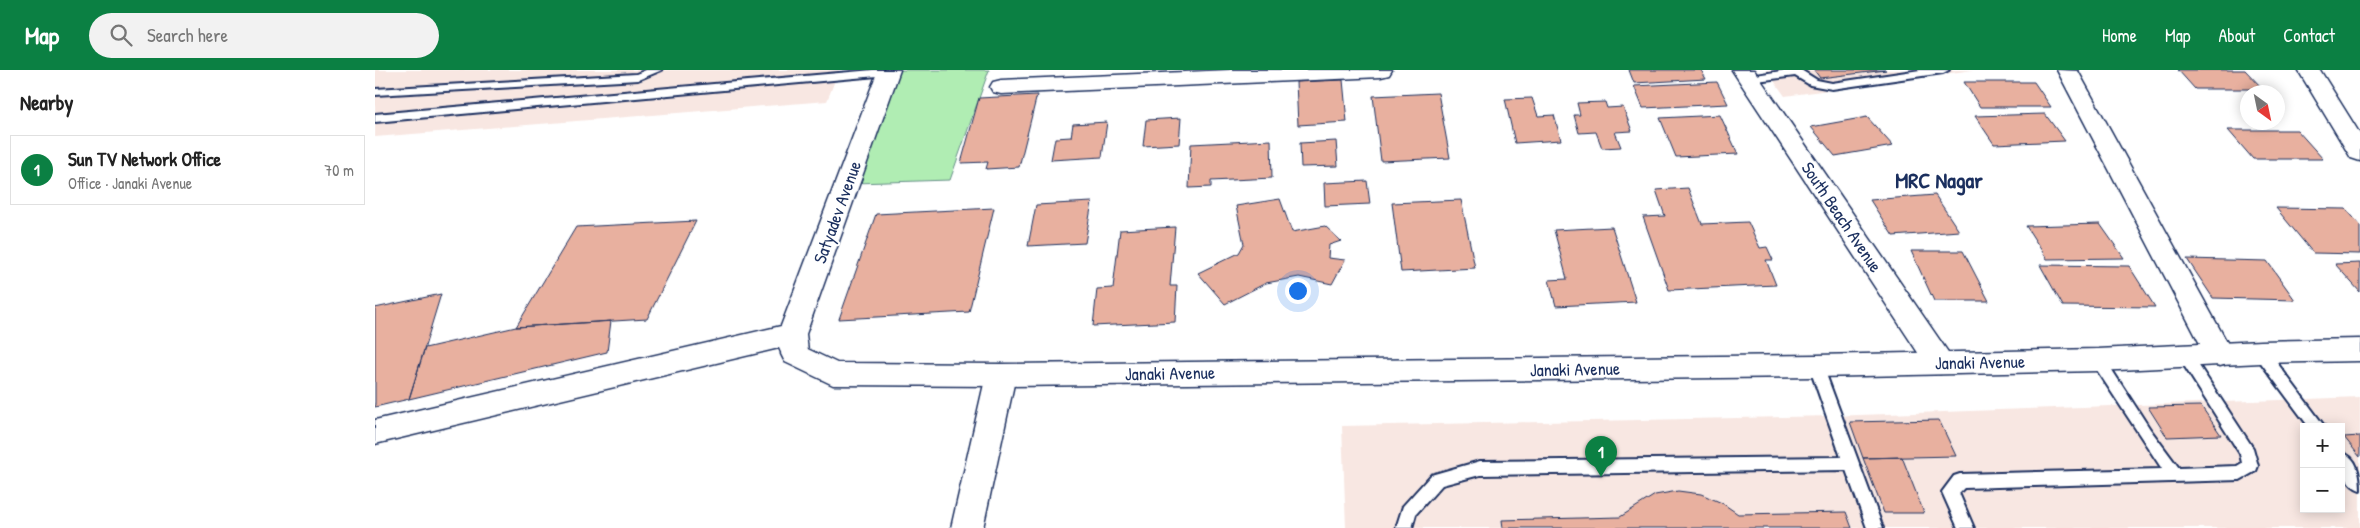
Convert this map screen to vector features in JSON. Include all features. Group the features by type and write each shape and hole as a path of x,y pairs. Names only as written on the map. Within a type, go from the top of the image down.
{"street":[{"path":"1001,87 1381,70"},
{"path":"2309,70 2360,153"},
{"name":"Satyadev Avenue","path":"793,344 889,71"},
{"path":"2067,71 2220,355"},
{"name":"South Beach Avenue","path":"1746,74 1940,363"},
{"path":"375,432 793,344"},
{"name":"Janaki Avenue","path":"793,344 833,374 1001,375 1816,366 2098,360 2261,352 2360,350"},
{"path":"967,528 1001,375"}],"lane":[{"path":"375,92 638,77 657,70"},
{"path":"1746,74 1794,71 1814,83 1832,86 1943,70"},
{"path":"375,118 889,71"},
{"path":"2261,352 2315,423"},
{"path":"1966,528 1950,492 1960,481 2174,473 2240,473 2250,466 2248,453 2185,356"},
{"path":"2098,360 2145,433 2174,473"},
{"path":"1816,366 1875,528"},
{"path":"1404,528 1409,511 1437,480 1480,468 1851,463"},
{"path":"2345,463 2360,482"}],"shaded area":[{"path":"375,70 839,70 827,101 375,137"},
{"path":"1766,70 1973,70 1785,96"},
{"path":"2360,397 2360,528 1346,528 1342,426 1832,416"}],"green space":[{"path":"897,70 989,70 950,180 856,183"}],"building":[{"path":"1629,70 1701,70 1706,79 1634,83"},
{"path":"1814,70 1886,70 1820,78"},
{"path":"2178,70 2245,70 2259,85 2240,85 2240,89 2195,89"},
{"path":"1343,80 1347,122 1298,125 1296,82"},
{"path":"1717,82 1728,104 1643,108 1634,86"},
{"path":"1964,82 2034,82 2051,107 1980,107"},
{"path":"1438,93 1450,158 1381,161 1373,96"},
{"path":"1037,95 1019,167 986,169 988,162 961,163 979,98"},
{"path":"1532,98 1538,116 1554,115 1561,140 1515,143 1505,99"},
{"path":"1605,102 1607,108 1623,107 1632,131 1615,132 1621,147 1602,148 1596,132 1579,133 1574,115 1580,115 1577,103"},
{"path":"2045,114 2065,141 1994,144 1975,116"},
{"path":"1720,115 1738,154 1676,157 1660,118"},
{"path":"1867,117 1893,146 1835,156 1811,127"},
{"path":"1181,118 1179,144 1143,146 1146,120"},
{"path":"1107,122 1102,157 1051,160 1055,138 1071,137 1073,124"},
{"path":"2228,130 2297,130 2323,159 2253,159"},
{"path":"1271,140 1272,178 1211,181 1211,187 1189,188 1191,144"},
{"path":"1336,141 1338,166 1301,167 1300,143"},
{"path":"1367,181 1370,204 1325,206 1324,183"},
{"path":"1688,188 1702,224 1748,222 1760,248 1767,247 1773,260 1766,260 1776,285 1669,290 1643,217 1665,216 1656,190"},
{"path":"1935,195 1959,231 1893,236 1870,200"},
{"path":"1280,199 1292,232 1325,226 1341,241 1329,245 1328,258 1345,260 1332,284 1299,277 1266,283 1225,304 1198,273 1239,253 1244,244 1236,206"},
{"path":"1461,200 1475,268 1401,272 1392,203"},
{"path":"1092,202 1085,243 1028,246 1036,205"},
{"path":"994,208 969,312 839,319 876,214"},
{"path":"2276,208 2346,209 2360,225 2360,254 2313,253"},
{"path":"696,221 647,319 516,327 576,227"},
{"path":"2100,224 2124,258 2047,259 2026,226"},
{"path":"1175,227 1170,286 1177,286 1175,322 1093,326 1097,289 1113,288 1120,230"},
{"path":"1612,227 1636,302 1556,306 1549,280 1567,279 1554,230"},
{"path":"1911,251 1963,251 1989,301 1934,301"},
{"path":"2187,259 2267,261 2295,300 2213,298"},
{"path":"2360,263 2360,292 2335,264"},
{"path":"2040,265 2129,266 2155,307 2063,306"},
{"path":"441,294 409,399 375,407 375,308"},
{"path":"611,321 607,352 409,399 425,348 516,327"},
{"path":"2201,406 2221,435 2167,437 2148,407"},
{"path":"1939,420 1956,456 1863,458 1850,422"},
{"path":"2360,436 2360,457 2345,438"},
{"path":"1902,457 1924,513 1884,513 1863,458"},
{"path":"1678,491 1701,494 1722,503 1738,514 1846,512 1852,528 1503,528 1502,520 1620,517 1655,495"}],"place":[{"name":"Sun TV Network Office","path":"1601,477"}],"district":[{"name":"MRC Nagar","path":"1939,180"}]}
